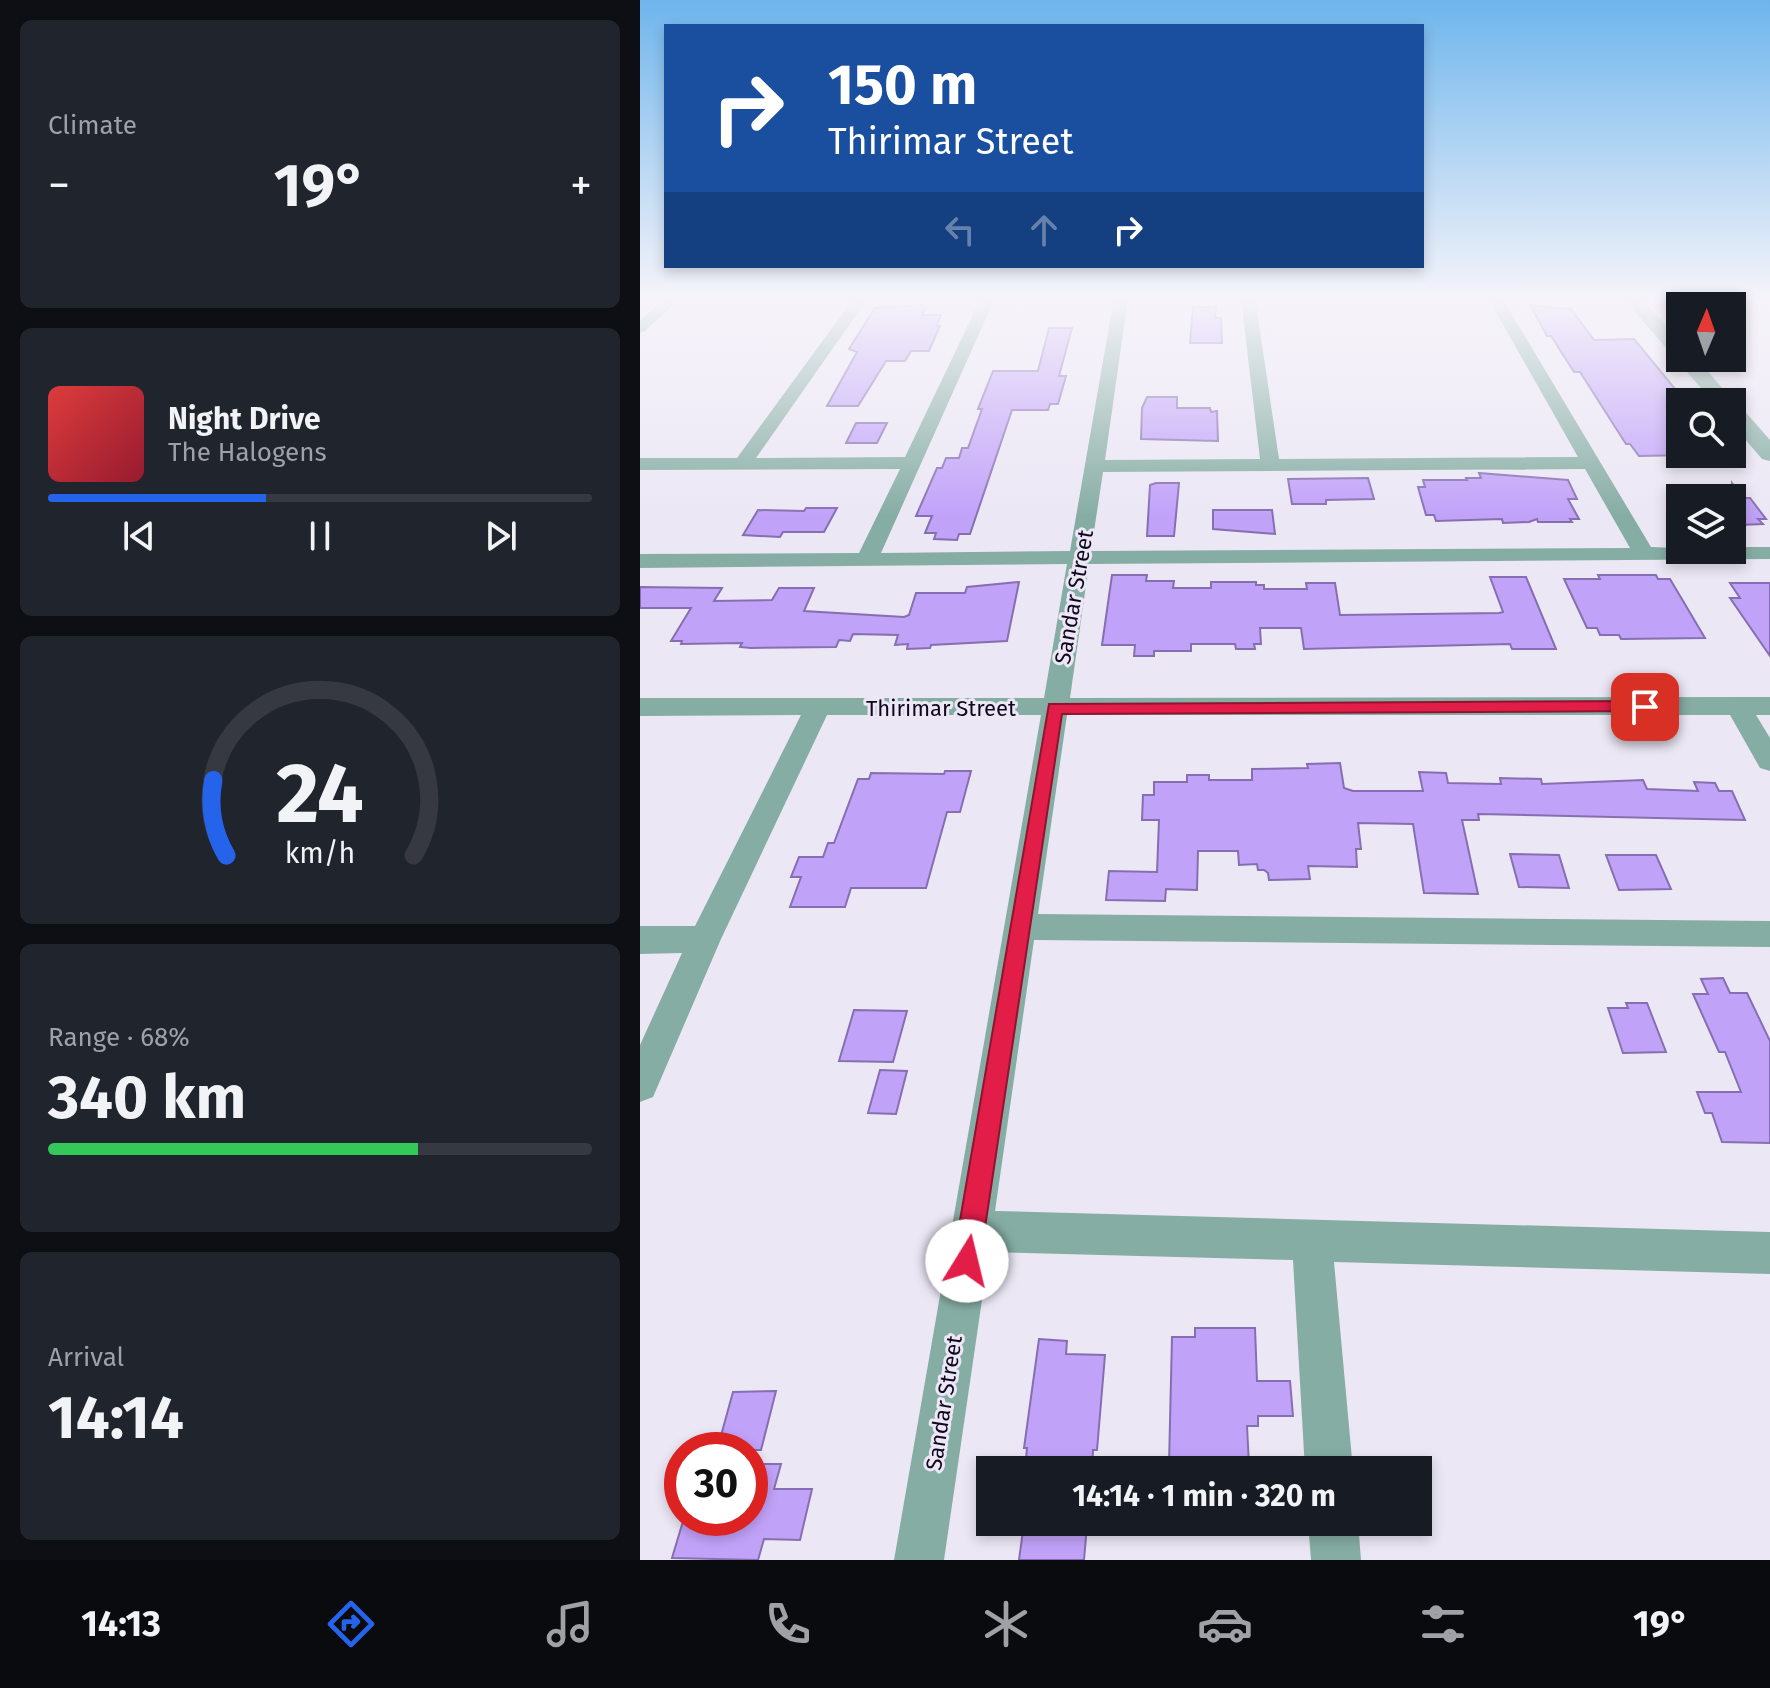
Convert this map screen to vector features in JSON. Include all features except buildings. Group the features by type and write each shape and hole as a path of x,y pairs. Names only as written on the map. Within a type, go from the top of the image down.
{"street":[{"path":"743,463 809,371"},
{"path":"867,560 954,371"},
{"name":"Sandar Street","path":"919,1560 1110,371"},
{"path":"1258,371 1270,463"},
{"path":"1537,371 1644,554"},
{"path":"1697,372 1712,388"},
{"path":"1746,427 1770,454"},
{"path":"640,464 912,463"},
{"path":"1095,466 1591,463"},
{"path":"640,561 1770,553"},
{"path":"1738,706 1770,761"},
{"name":"Thirimar Street","path":"640,707 1770,706"},
{"path":"640,1085 705,939 818,708"},
{"path":"1020,927 1770,934"},
{"path":"640,940 705,939"},
{"path":"972,1231 1770,1253"},
{"path":"1312,1241 1328,1456"},
{"path":"1334,1536 1336,1560"}],"route":[{"path":"967,1261 1055,708 1645,707"}]}
